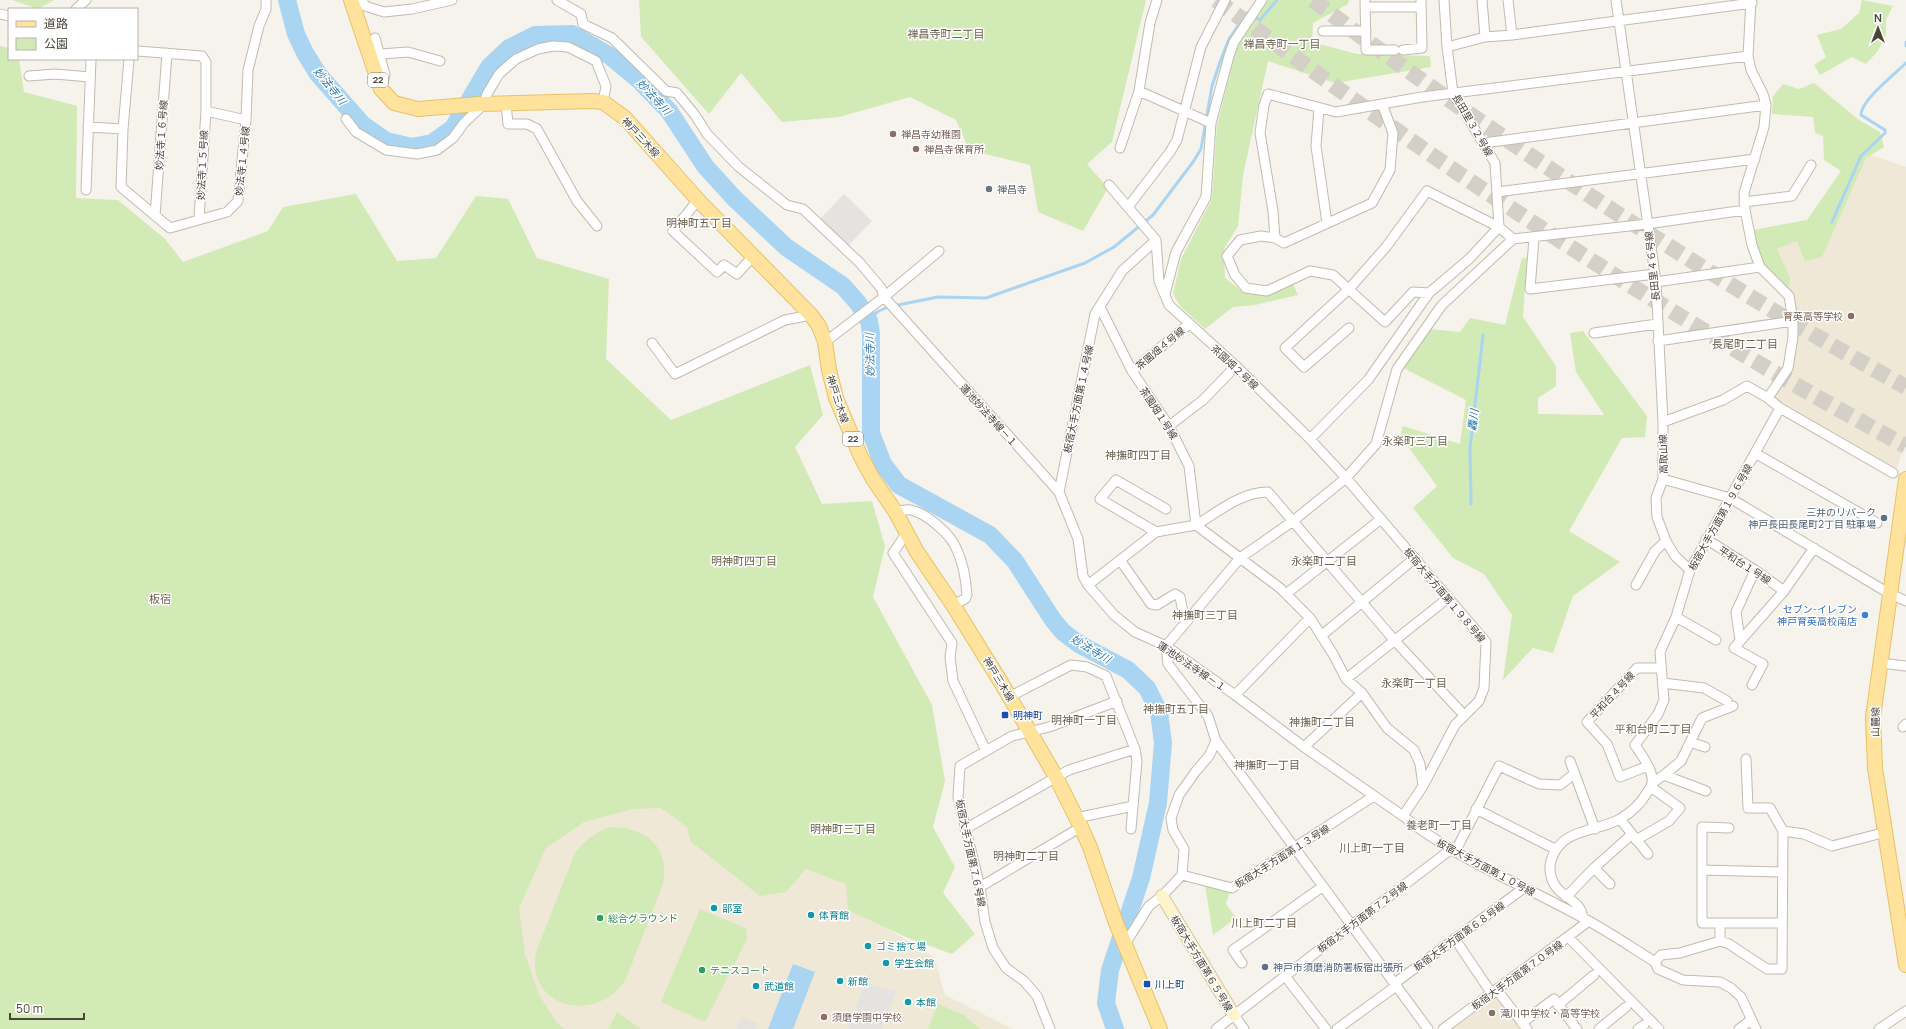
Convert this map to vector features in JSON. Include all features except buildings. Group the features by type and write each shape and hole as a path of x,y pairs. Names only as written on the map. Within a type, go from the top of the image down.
{"main road":[{"name":"22","path":"351,0 381,89 394,103 418,109 506,103 603,102"},
{"name":"神戸三木線","path":"603,102 625,118 698,200 811,315 819,326 825,342 828,370 847,427 873,479 895,511 906,534 953,605 1009,696 1056,777 1078,822 1116,923 1160,1029"},
{"name":"山麓線","path":"1900,476 1890,594 1873,717 1875,768 1906,965"}],"street":[{"path":"77,8 86,0"},
{"name":"妙法寺１４号線","path":"129,60 123,129 121,187 170,228 227,212 238,201 246,120 248,70 259,26 266,9 266,0"},
{"path":"362,0 364,6 384,12 412,9 452,0"},
{"name":"蓮池妙法寺線－１","path":"557,0 581,14 583,24 612,38 666,91 677,93 695,115 707,134 739,167 787,204 803,209 860,263 881,288 885,299 1059,492 1078,539 1083,576 1088,585 1114,615 1135,632 1166,646 1235,695 1304,747 1403,816"},
{"path":"1120,148 1139,90 1150,23 1158,0"},
{"path":"1128,207 1170,152 1177,140 1201,47 1225,0"},
{"path":"1165,294 1176,252 1206,197 1211,123 1234,42 1262,0"},
{"name":"長田里３２号線","path":"1444,0 1447,47 1453,93 1484,143 1494,163 1499,227"},
{"path":"1482,0 1485,37"},
{"path":"1508,0 1512,35"},
{"path":"1616,0 1647,224 1792,196 1811,165"},
{"path":"1447,47 1485,37 1512,35 1751,2 1748,56 1751,70 1763,94 1766,105 1764,127 1744,193 1745,206 1752,244 1760,267 1789,296 1794,337 1788,368 1768,398"},
{"path":"1365,3 1421,3 1422,48 1366,50 1365,3"},
{"path":"1323,31 1366,31"},
{"path":"375,38 381,54 385,76 381,89"},
{"path":"346,119 356,132 386,150 417,154 437,150 453,138 464,123 482,104 500,74 516,59 538,49 553,46 568,47 596,61 606,86 603,102"},
{"name":"妙法寺１５号線","path":"138,51 202,56 206,62 206,111 199,219"},
{"path":"381,54 408,52 440,61"},
{"name":"妙法寺１６号線","path":"155,216 166,53"},
{"path":"1275,238 1273,211 1260,134 1264,105 1268,94 1336,112 1453,93 1748,56"},
{"path":"86,190 91,60"},
{"path":"29,76 54,74 90,77"},
{"path":"1139,90 1211,123"},
{"path":"506,103 508,124 527,124 537,129 577,201 597,226"},
{"path":"1382,104 1393,134 1390,170 1372,203 1284,243 1275,238 1261,236 1240,240 1228,256 1235,275 1246,288 1267,291 1310,271 1333,275 1385,322 1413,292 1429,293"},
{"path":"1484,143 1766,105"},
{"path":"1319,108 1316,146 1327,224"},
{"path":"206,111 246,120"},
{"path":"88,127 123,129"},
{"path":"1497,192 1755,159"},
{"path":"1109,185 1156,240"},
{"path":"1349,328 1304,367 1285,348 1349,289 1386,248 1428,191 1499,227 1513,239 1442,305 1397,369 1376,444 1346,478 1293,521 1240,558 1166,646 1168,664 1208,716 1216,741 1428,1029"},
{"path":"698,200 673,231 717,272 724,265 737,274 754,256"},
{"name":"長田里４６号線","path":"1513,239 1534,238 1647,224 1656,278 1657,324 1663,422"},
{"path":"1310,439 1368,380 1429,293 1469,259 1499,227"},
{"path":"1534,238 1530,289 1760,267"},
{"name":"茶園畑２号線","path":"1156,240 1159,281 1169,306 1236,366 1310,439 1346,478"},
{"name":"板宿大手方面第１４号線","path":"1059,492 1096,314 1122,271 1156,240"},
{"path":"825,342 871,306 885,299 939,251"},
{"name":"茶園畑１号線","path":"1100,307 1132,372 1169,426 1189,466 1196,525"},
{"path":"652,343 675,374 784,320 811,315"},
{"path":"1658,341 1793,322"},
{"name":"茶園畑４号線","path":"1132,372 1189,324"},
{"path":"1594,333 1657,324"},
{"path":"1169,426 1203,400 1236,366"},
{"path":"1663,422 1723,400 1747,386 1768,398 1780,408 1900,476"},
{"name":"板宿大手方面第１９６号線","path":"1661,668 1660,652 1676,617 1690,570 1780,408"},
{"name":"高取山線","path":"1663,422 1663,479 1656,498 1657,516 1666,540 1675,556 1690,570"},
{"path":"1755,453 1877,523"},
{"name":"板宿大手方面第１９８号線","path":"1346,478 1486,642 1484,688 1479,701 1455,725 1423,786"},
{"path":"1663,479 1730,498 1890,594 1906,601"},
{"path":"1156,532 1100,499 1116,480 1166,509"},
{"path":"1088,585 1156,532 1196,525 1243,497 1257,492 1268,492 1395,640 1464,716"},
{"path":"895,511 910,510 926,518 949,537 958,550 967,595 965,599 953,605"},
{"path":"1286,594 1381,519"},
{"path":"1196,525 1286,594 1310,618 1346,679 1362,693 1387,728 1414,750 1420,764 1423,786 1403,816"},
{"path":"906,534 893,553 952,643 950,657 953,681 986,751"},
{"name":"平和台１号線","path":"1706,539 1755,570 1784,591"},
{"path":"1636,585 1655,551 1666,540"},
{"path":"1752,685 1763,664 1734,648 1784,591 1814,548"},
{"path":"1321,636 1415,558"},
{"path":"1120,560 1150,604 1157,605 1175,594 1180,597 1185,622"},
{"path":"1740,640 1736,612 1755,570"},
{"path":"1346,679 1448,598"},
{"path":"1676,617 1716,640"},
{"path":"1235,695 1310,618"},
{"path":"1880,663 1906,666"},
{"path":"1009,696 1071,665 1087,667 1106,676 1135,749 1137,761 1131,829"},
{"name":"平和台４号線","path":"1648,766 1620,777 1607,744 1587,722 1636,668 1661,668"},
{"path":"1566,897 1594,868 1634,837 1669,821 1680,808 1652,785 1648,766 1635,745 1658,714 1664,700 1661,668"},
{"path":"1586,920 1579,907 1558,891 1550,875 1551,862 1555,849 1565,839 1574,834 1595,829 1620,819 1642,803 1652,785 1681,761 1702,718 1730,704 1704,688 1663,684"},
{"path":"1304,747 1362,693"},
{"name":"板宿大手方面第７６号線","path":"1050,1029 1037,996 1024,981 1006,968 993,948 985,922 980,887 958,797 960,766 1012,736 1049,727 1117,701"},
{"path":"1124,943 1149,906 1162,896 1182,875 1184,849 1173,830 1171,818 1179,795 1209,756 1216,741"},
{"path":"1690,742 1705,748"},
{"path":"965,829 1069,770 1135,749"},
{"path":"1655,962 1661,955 1680,953 1720,941 1729,944 1767,968 1782,969 1781,923 1783,831 1770,808 1748,808 1746,759"},
{"path":"1570,761 1595,829"},
{"path":"1453,851 1499,766 1539,784 1560,785 1574,774"},
{"path":"1664,775 1706,791"},
{"name":"板宿大手方面第１３号線","path":"1182,875 1232,888 1296,848 1374,796"},
{"path":"980,887 1078,822 1133,806"},
{"path":"1476,809 1555,849"},
{"name":"板宿大手方面第１０号線","path":"1403,816 1426,835 1453,851 1586,920 1655,962 1658,969 1683,980 1720,982 1731,988 1741,997 1756,1029"},
{"path":"1620,819 1648,854"},
{"path":"1729,828 1702,827 1702,923 1781,923"},
{"path":"1783,831 1804,834 1832,846 1886,832"},
{"name":"板宿大手方面第７２号線","path":"1216,1029 1352,925 1453,851"},
{"path":"1594,868 1610,884"},
{"path":"1702,870 1782,872"},
{"path":"1242,963 1233,950 1322,887"},
{"name":"板宿大手方面第６８号線","path":"1337,1029 1524,888"},
{"name":"板宿大手方面第６５号線","path":"1162,896 1244,1029"},
{"name":"板宿大手方面第７０号線","path":"1443,1029 1568,937 1586,920"},
{"path":"1720,923 1720,941"},
{"path":"1568,937 1659,1029"},
{"path":"1455,939 1495,992 1525,1026 1554,999 1577,1029"},
{"path":"1558,1005 1594,975"},
{"path":"1285,976 1326,1029"},
{"path":"1599,1029 1626,1007"},
{"path":"1879,1029 1906,1011"},
{"path":"1739,1029 1751,1020"}],"shaded area":[{"name":"育英高等学校","path":"1867,154 1906,167 1906,438 1897,469 1772,398 1790,370 1798,337 1793,294 1765,263 1755,241 1833,224"},
{"path":"844,194 872,221 848,246 820,219"},
{"path":"630,795 801,858 852,873 854,908 934,957 945,995 1013,1029 540,1029 504,919 559,818"},
{"path":"865,982 896,992 882,1029 848,1029"},
{"name":"滝川中学校・高等学校","path":"1496,997 1521,1029 1453,1029"},
{"path":"741,1017 758,1023 756,1029 736,1029"}],"green space":[{"path":"12,0 54,0 40,8 35,8"},
{"path":"639,0 1146,0 1112,142 1087,164 1108,188 1083,231 1038,212 1030,165 969,150 956,120 910,97 839,117 782,122 741,73 709,114 641,37"},
{"path":"1268,0 1349,0 1348,4 1313,23 1312,42 1357,54 1430,56 1431,67 1335,83 1268,61 1243,175 1238,226 1224,249 1225,278 1243,292 1268,295 1293,284 1298,295 1255,305 1233,307 1205,329 1181,307 1173,294 1181,259 1212,199 1217,125 1238,42"},
{"path":"1862,0 1893,6 1886,20 1886,34 1878,51 1866,64 1852,57 1820,75 1814,65 1826,57 1817,35 1841,29 1859,13"},
{"path":"0,46 8,48 8,60 19,60 24,92 77,106 76,198 118,200 165,239 183,262 268,231 283,207 356,194 397,261 436,258 476,196 508,199 537,258 609,279 606,359 671,420 810,365 823,415 795,447 822,504 872,501 885,546 873,597 932,705 945,781 933,827 955,867 943,893 975,934 952,954 908,938 848,910 846,884 806,869 786,892 760,896 690,841 687,827 661,808 633,809 584,822 546,848 519,908 525,954 539,995 558,1024 565,1029 0,1029"},
{"path":"1814,83 1859,120 1880,132 1884,147 1866,158 1822,257 1805,261 1797,241 1777,249 1790,278 1788,292 1763,265 1753,230 1807,220 1841,171 1824,160 1823,136 1815,133 1813,117 1772,114 1773,96 1783,84 1799,89"},
{"path":"1522,258 1527,258 1523,317 1556,366 1556,386 1538,398 1538,414 1604,415 1576,372 1570,333 1583,331 1647,416 1645,437 1622,438 1569,531 1620,562 1573,596 1553,653 1533,648 1503,680 1512,615 1484,574 1453,558 1413,508 1437,486 1400,436 1403,426 1460,444 1466,400 1403,368 1429,329 1460,332 1470,318 1505,325"},
{"name":"総合グラウンド","path":"610,827 634,831 644,835 652,841 659,849 663,859 663,884 625,981 610,996 596,1003 582,1006 568,1004 556,1000 546,992 539,981 535,968 536,952 575,853 590,837"},
{"path":"1205,885 1230,891 1226,904 1236,918 1213,935"},
{"name":"テニスコート","path":"700,909 746,928 747,939 705,1022 661,1002"},
{"path":"938,1004 964,1015 980,1029 928,1029"},
{"path":"617,1012 641,1029 608,1029"}],"water":[{"path":"793,964 815,972 793,1029 768,1029"}],"waterway":[{"name":"妙法寺川","path":"287,0 296,34 305,53 318,74 363,125 386,141 412,147 432,143 453,128 489,67 509,48 535,35 572,34 610,56 639,80 669,111 705,166 734,198 786,247 843,286 858,303 869,321 871,333 871,433 883,464 899,485 990,535 1015,561 1053,620 1063,632 1079,644 1128,670 1147,688 1159,712 1163,743 1158,803 1141,878 1110,970 1106,1003 1115,1029"},
{"path":"869,321 877,312 888,307 938,297 986,298 1085,263 1114,247 1153,215 1193,162 1201,149 1212,86 1229,39 1247,13 1260,20 1277,0"},
{"path":"1832,222 1861,156 1885,133 1885,130 1861,115 1862,109 1872,95 1906,63"},
{"name":"轟川","path":"1471,504 1470,448 1483,335"}],"tunnel":[{"path":"1216,0 1396,130 1555,237 1703,330 1804,390 1906,446"},
{"path":"1313,0 1452,102 1595,199 1749,296 1906,387"}],"place":[{"name":"禅昌寺幼稚園","path":"893,134"},
{"name":"禅昌寺保育所","path":"916,149"},
{"name":"禅昌寺","path":"989,189"},
{"name":"育英高等学校","path":"1851,316"},
{"name":"三井のリパーク 神戸長田長尾町2丁目 駐車場","path":"1884,518"},
{"name":"セブン-イレブン 神戸育英高校南店","path":"1865,615"},
{"name":"明神町","path":"1005,715"},
{"name":"部室","path":"714,908"},
{"name":"体育館","path":"811,915"},
{"name":"総合グラウンド","path":"600,918"},
{"name":"ゴミ捨て場","path":"868,946"},
{"name":"学生会館","path":"886,963"},
{"name":"神戸市須磨消防署板宿出張所","path":"1265,967"},
{"name":"テニスコート","path":"702,970"},
{"name":"新館","path":"840,981"},
{"name":"川上町","path":"1147,984"},
{"name":"武道館","path":"756,986"},
{"name":"本館","path":"908,1002"},
{"name":"滝川中学校・高等学校","path":"1492,1013"},
{"name":"須磨学園中学校","path":"824,1017"}],"district":[{"name":"禅昌寺町二丁目","path":"946,34"},
{"name":"禅昌寺町一丁目","path":"1282,44"},
{"name":"明神町五丁目","path":"699,223"},
{"name":"長尾町二丁目","path":"1745,344"},
{"name":"永楽町三丁目","path":"1415,441"},
{"name":"神撫町四丁目","path":"1138,455"},
{"name":"明神町四丁目","path":"744,561"},
{"name":"永楽町二丁目","path":"1324,561"},
{"name":"板宿","path":"160,599"},
{"name":"神撫町三丁目","path":"1205,615"},
{"name":"永楽町一丁目","path":"1414,683"},
{"name":"神撫町五丁目","path":"1176,709"},
{"name":"明神町一丁目","path":"1084,720"},
{"name":"神撫町二丁目","path":"1322,722"},
{"name":"平和台町二丁目","path":"1653,729"},
{"name":"神撫町一丁目","path":"1267,765"},
{"name":"養老町一丁目","path":"1439,825"},
{"name":"明神町三丁目","path":"843,829"},
{"name":"川上町一丁目","path":"1372,848"},
{"name":"明神町二丁目","path":"1026,856"},
{"name":"川上町二丁目","path":"1264,923"}]}
